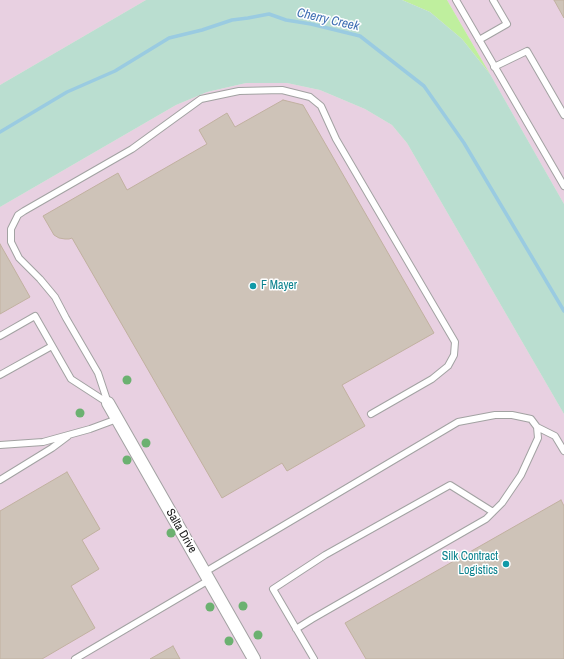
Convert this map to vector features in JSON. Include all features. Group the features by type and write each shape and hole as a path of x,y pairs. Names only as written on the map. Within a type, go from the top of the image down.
{"street":[{"name":"Salta Drive","path":"108,403 254,659"}],"lane":[{"path":"456,0 564,186"},
{"path":"479,40 507,24 493,0"},
{"path":"494,67 527,50 564,115"},
{"path":"108,403 98,373 55,297 19,258 11,242 10,229 18,215 132,149 201,99 239,91 282,90 310,97 321,106 336,139 455,342 454,355 448,366 432,379 371,414"},
{"path":"558,176 564,172"},
{"path":"0,336 35,316 71,379 108,403"},
{"path":"0,375 52,346"},
{"path":"76,659 207,576 458,422 496,415 512,415 531,419 537,427 555,436 564,451"},
{"path":"0,445 43,442 90,429 117,418"},
{"path":"296,629 486,519 502,503 521,475 538,438 537,427"},
{"path":"0,480 52,448 70,434"},
{"path":"314,659 273,589 326,555 450,486 493,512"}],"shaded area":[{"path":"0,0 146,0 0,85"},
{"path":"447,0 564,0 564,204 490,74"},
{"path":"246,83 287,83 320,90 365,109 392,125 407,143 564,414 564,659 0,659 0,207 176,105 207,92"}],"green space":[{"path":"146,0 402,0 430,12 462,39 490,74 564,204 564,414 407,143 392,125 365,109 320,90 287,83 246,83 207,92 176,105 0,207 0,85"},
{"path":"402,0 447,0 490,74 462,39 430,12"}],"building":[{"path":"554,0 564,0 564,18"},
{"name":"F Mayer","path":"283,100 303,105 434,333 342,385 365,426 287,471 282,463 222,498 72,238 59,238 54,235 43,216 118,173 127,190 207,144 199,130 227,113 235,127"},
{"path":"0,244 30,297 0,314"},
{"path":"67,472 100,529 82,540 99,569 71,586 95,628 42,659 0,659 0,511"},
{"name":"Silk Contract Logistics","path":"561,500 564,506 564,659 366,659 345,623"},
{"path":"173,646 180,659 150,659"}],"waterway":[{"name":"Cherry Creek","path":"0,132 67,92 115,71 169,38 202,30 232,20 269,14 286,20 311,24 360,36 424,86 464,143 564,311"}],"place":[{"name":"F Mayer","path":"253,286"},
{"name":"Silk Contract Logistics","path":"506,564"}]}
